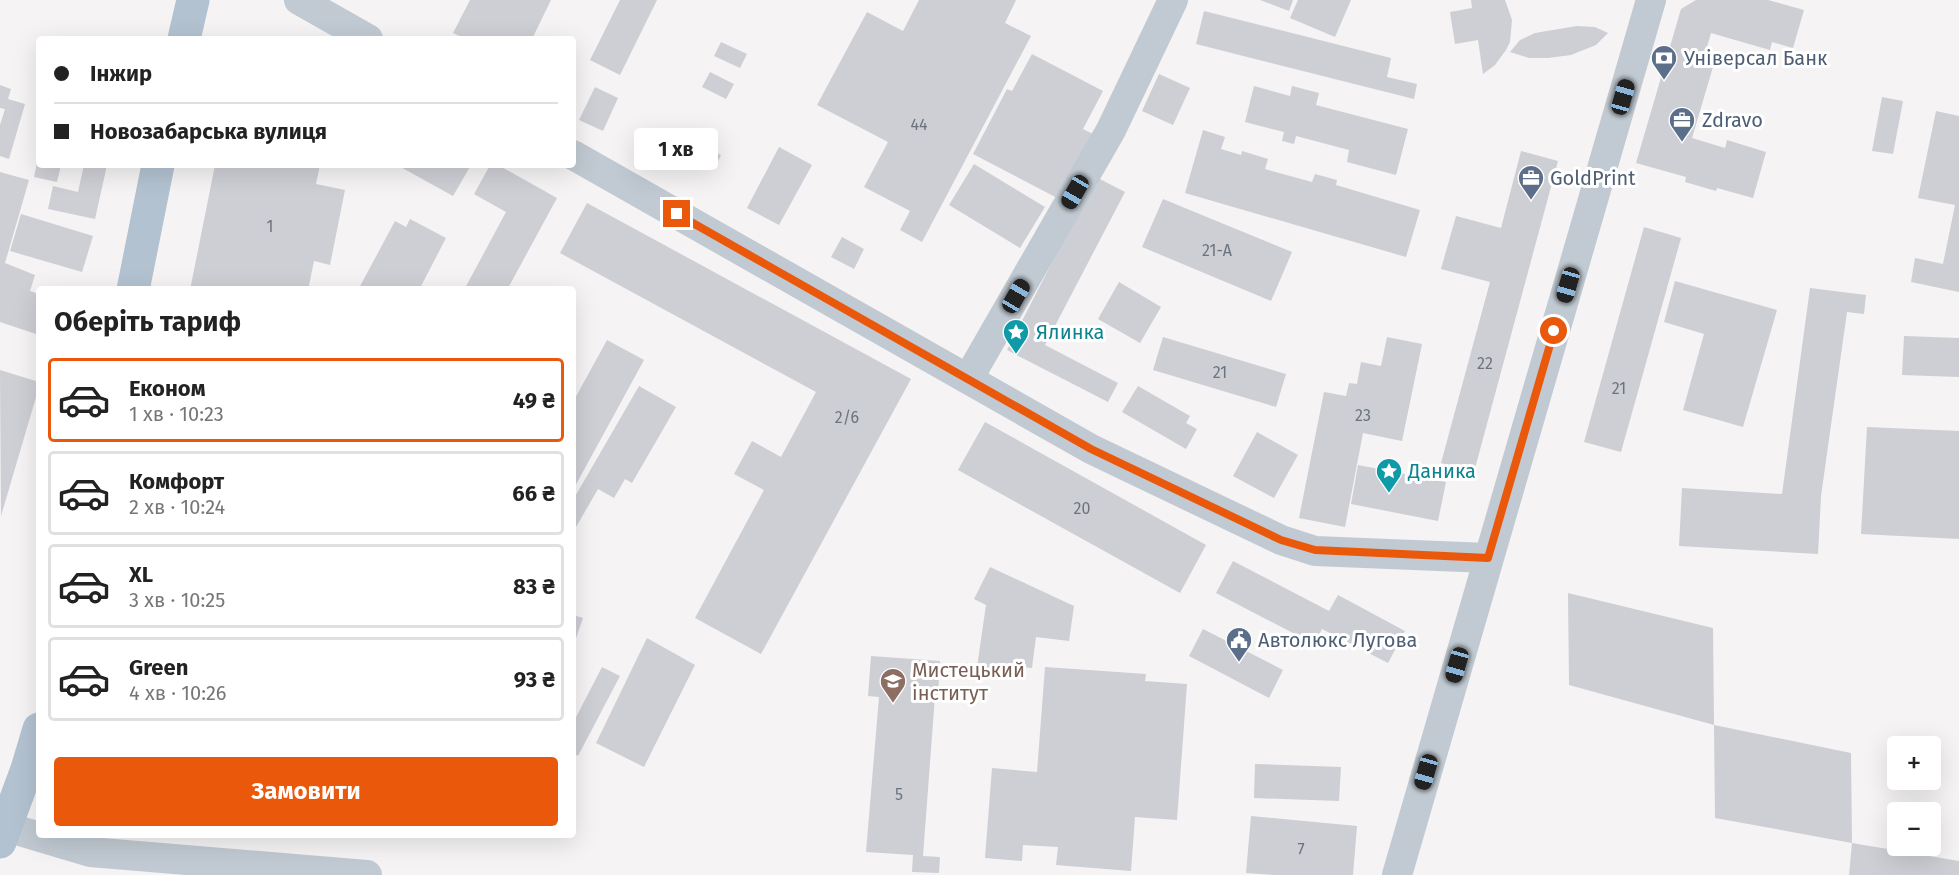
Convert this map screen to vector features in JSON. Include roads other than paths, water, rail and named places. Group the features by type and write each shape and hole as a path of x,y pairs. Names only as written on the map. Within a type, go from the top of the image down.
{"main road":[{"path":"185,36 193,0"},
{"path":"134,286 157,168"},
{"path":"2,832 36,737"}],"street":[{"path":"299,0 363,36"},
{"path":"968,379 1111,130 1173,0"},
{"path":"1397,875 1651,0"},
{"path":"576,157 1091,449 1281,540 1315,550 1488,558"},
{"path":"2,832 90,852 367,875"},
{"path":"90,852 112,875"}],"place":[{"name":"Універсал Банк","path":"1664,81"},
{"name":"Zdravo","path":"1682,143"},
{"name":"GoldPrint","path":"1531,201"},
{"name":"Ялинка","path":"1016,355"},
{"name":"Даника","path":"1389,494"},
{"name":"Автолюкс Лугова","path":"1239,663"},
{"name":"Мистецький інститут","path":"893,704"}]}
